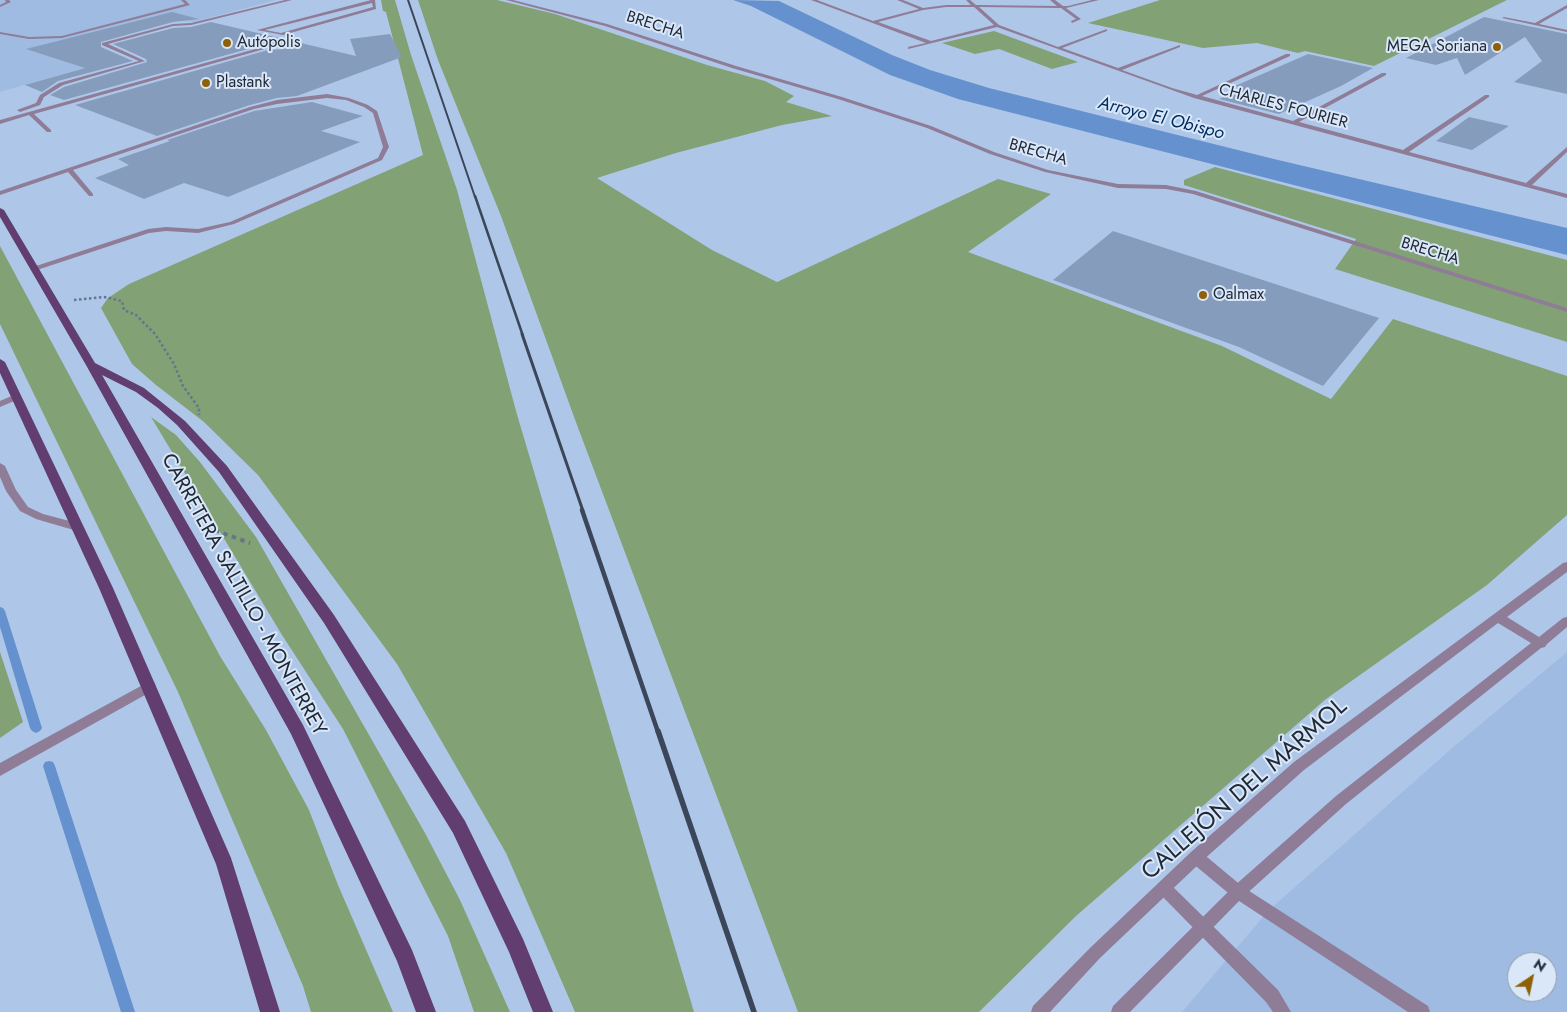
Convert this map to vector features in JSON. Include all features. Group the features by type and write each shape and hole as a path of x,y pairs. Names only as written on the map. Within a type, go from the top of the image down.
{"main road":[{"name":"CARRETERA SALTILLO - MONTERREY","path":"0,210 91,365 297,730 405,957 426,1012"},
{"path":"0,362 150,686 225,864 270,1012"},
{"path":"91,365 116,376 162,406 200,443 223,469 329,619 459,827 516,946 543,1012"}],"street":[{"path":"0,6 9,2 7,0"},
{"path":"0,33 29,38 62,37 188,5 183,0"},
{"path":"0,115 38,104 42,96 61,84 143,61 104,43 173,25 191,24 290,0"},
{"path":"373,0 375,8 281,34 259,30 373,0"},
{"name":"BRECHA","path":"508,0 606,25 734,67 840,98 929,127 992,153 1047,171 1118,186 1166,188 1194,192 1567,310"},
{"path":"813,0 931,43"},
{"path":"899,0 923,9"},
{"path":"968,0 997,26"},
{"path":"1052,0 1079,19 1072,22"},
{"path":"873,22 923,9 946,6 1062,7 1097,0"},
{"path":"1536,24 1567,6"},
{"path":"1504,18 1567,31"},
{"path":"910,48 997,26"},
{"name":"CHARLES FOURIER","path":"997,26 1196,97 1567,196"},
{"path":"1059,48 1105,30"},
{"path":"1118,70 1178,46"},
{"path":"0,122 268,47 282,47"},
{"path":"1196,97 1288,55"},
{"path":"1293,123 1384,74"},
{"path":"0,193 252,108 304,97 327,96 347,99 366,106 375,112 386,147 380,158 232,223 198,231 148,231 34,268"},
{"path":"1404,152 1488,96"},
{"path":"31,114 49,130"},
{"path":"1528,185 1567,149"},
{"path":"69,170 91,196"},
{"path":"0,404 16,397"},
{"path":"0,466 11,491 24,509 40,517 77,528"},
{"name":"CALLEJÓN DEL MÁRMOL","path":"1039,1012 1095,953 1196,858 1300,766 1567,566"},
{"path":"1499,618 1541,644"},
{"path":"1119,1012 1238,892 1341,800 1541,644 1567,621"},
{"path":"0,770 150,686"},
{"path":"1196,858 1238,892 1422,1012"},
{"path":"1164,888 1272,996 1283,1012"}],"path":[{"path":"54,302 104,297 122,301 124,310 136,315 155,334 174,364 183,386 199,408 200,443"},
{"path":"187,535 214,530 284,555"}],"shaded area":[{"path":"0,0 276,0 193,22 176,20 86,43 121,57 0,92"},
{"path":"733,0 779,1 892,55 930,70 989,88 1274,159 1567,228 1567,255 958,99 890,75 751,6"},
{"path":"1567,652 1567,1012 1182,1012 1268,911 1451,749"}],"green space":[{"path":"381,0 395,0 411,55 457,190 516,411 694,1012 575,1012 506,853 397,664 258,475 204,422 132,364 101,308 108,298 129,284 423,155 386,12 383,11"},
{"path":"418,0 497,0 555,14 707,65 765,81 794,96 786,102 832,116 782,125 676,153 597,178 712,250 777,282 998,179 1051,194 968,252 1222,346 1331,399 1393,319 1567,376 1567,515 1487,585 1326,699 1076,916 979,1012 798,1012 577,425 501,216 438,60"},
{"path":"1160,0 1507,0 1374,66 1305,51 1298,53 1257,43 1203,48 1088,23"},
{"path":"994,31 1078,62 1052,69 999,49 975,54 942,43"},
{"path":"1215,167 1567,260 1567,342 1335,269 1356,239 1184,185 1184,180"},
{"path":"0,246 220,656 266,730 309,810 338,885 393,1012 311,1012 303,986 178,692 0,324"},
{"path":"151,417 176,435 200,462 256,537 425,833 460,900 510,1012 474,1012 448,936 343,729 282,635"},
{"path":"0,652 23,722 0,738"}],"building":[{"path":"172,12 199,19 173,22 101,42 101,47 133,61 58,81 42,92 25,85 85,68 26,49"},
{"name":"MEGA Soriana","path":"1484,17 1567,34 1567,94 1514,82 1542,61 1525,37 1465,75 1457,58 1436,65 1406,58"},
{"path":"211,22 356,56 350,39 390,34 402,57 297,96 277,98 250,105 157,136 75,105 268,50 284,49 285,46 266,44 64,100 50,95 64,87 147,62 146,59 113,44 173,28 191,27"},
{"path":"1308,54 1373,68 1341,86 1279,114 1219,99 1243,88 1235,86"},
{"path":"312,102 363,116 321,131 360,142 228,197 184,183 144,199 95,178 129,165 118,159 170,141 167,140 254,111"},
{"path":"1469,117 1509,126 1472,150 1436,141"},
{"name":"Oalmax","path":"1113,231 1379,318 1323,386 1239,347 1053,280"}],"waterway":[{"path":"0,611 36,728"},
{"path":"49,766 128,1012"}],"railway":[{"path":"408,0 475,197"},
{"path":"475,196 523,336"},
{"path":"522,334 583,511"},
{"path":"582,510 658,732"},
{"path":"658,731 754,1012"}],"place":[{"name":"Autópolis","path":"227,43"},
{"name":"MEGA Soriana","path":"1497,47"},
{"name":"Plastank","path":"206,83"},
{"name":"Oalmax","path":"1203,295"}],"water label":[{"name":"Arroyo El Obispo","path":"1161,119"}]}
